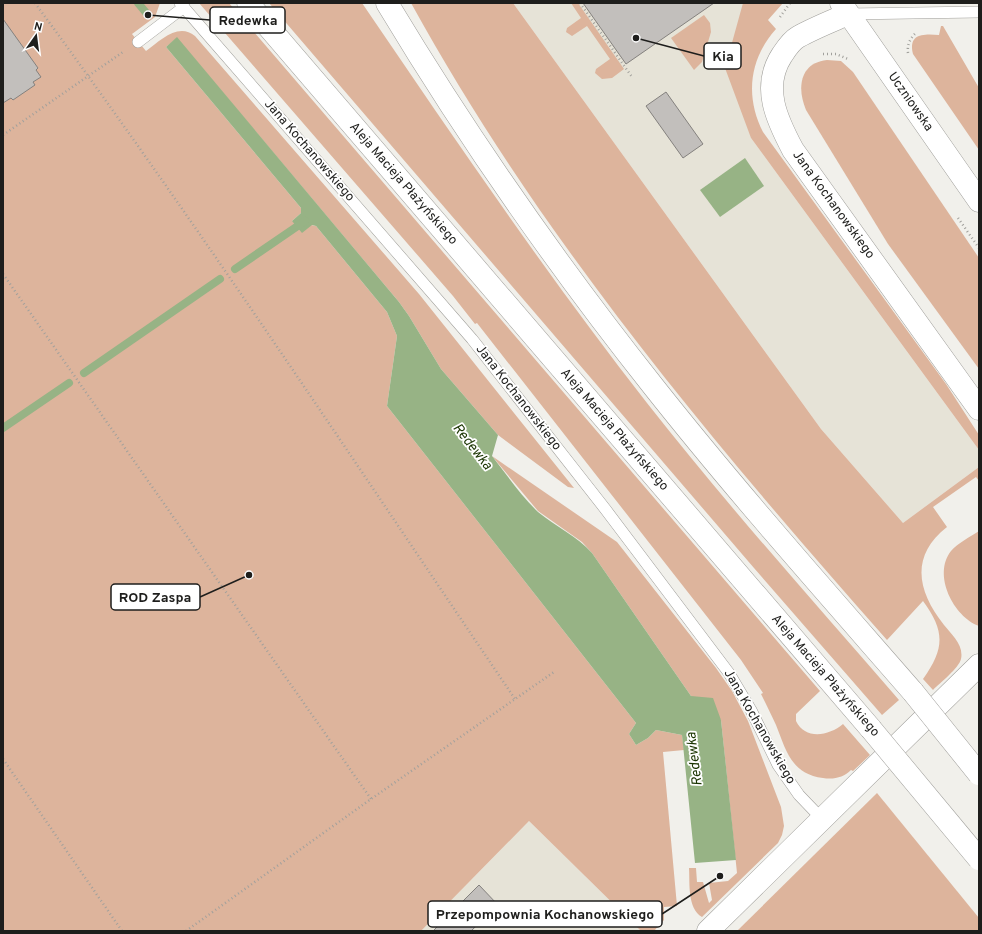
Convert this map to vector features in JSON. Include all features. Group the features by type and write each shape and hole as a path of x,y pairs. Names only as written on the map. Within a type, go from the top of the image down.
{"main road":[{"name":"Aleja Macieja Płażyńskiego","path":"248,3 871,729 979,859"},
{"path":"387,3 482,151 564,268 653,386 779,539 913,692 979,774"},
{"name":"Uczniowska","path":"845,8 979,201"},
{"name":"Jana Kochanowskiego","path":"845,8 797,38 786,48 777,63 772,80 772,100 778,122 793,150 979,409"},
{"path":"708,931 822,819 977,672"}],"lane":[{"path":"138,42 182,5"},
{"name":"Jana Kochanowskiego","path":"182,5 472,339 606,510 729,673 751,710 778,765 799,795 822,819"},
{"path":"845,8 952,8 979,12"}],"path":[{"path":"35,3 89,76 231,279 515,699"},
{"path":"580,3 632,77"},
{"path":"909,57 908,47 912,36 919,31"},
{"path":"3,135 138,42"},
{"path":"3,274 371,799"},
{"path":"186,931 371,799 554,672"},
{"path":"3,759 122,931"}],"shaded area":[{"path":"3,3 160,3 155,17 132,34 146,51 169,34 182,31 189,32 195,36 419,294 574,488 568,487 498,435 441,369 399,302 177,38 166,47 301,208 301,213 292,221 316,226 387,312 397,336 387,406 636,723 629,734 636,745 648,738 656,730 682,735 684,750 663,752 677,906 664,907 664,920 654,931 641,931 529,821 421,931 3,931"},
{"path":"199,3 229,3 820,691 796,714 796,721 805,731 818,734 831,731 843,724 870,755 853,771 851,770 838,777 827,779 812,776 804,772 791,759 761,694 763,693 741,660 477,323 475,324 453,296"},
{"path":"269,3 362,3 466,155 537,255 647,403 739,516 899,700 882,715 754,568"},
{"path":"411,3 513,3 821,429 903,523 979,467 979,481 976,477 933,507 947,527 935,538 927,550 923,562 923,587 935,612 957,640 961,649 961,659 957,667 933,690 923,679 935,658 940,640 935,621 923,601 887,640 821,565 693,412 631,334 571,254 515,173 461,89"},
{"path":"513,3 744,3 751,138 979,450 979,467 903,523 821,429"},
{"path":"571,3 578,3 624,69 612,78 602,79 595,73 596,69 610,59 587,26 572,36 566,32 567,28 581,18"},
{"path":"743,3 783,3 768,20 776,29 760,53 755,66 752,92 757,119 763,132 946,384 979,435 979,450 751,138 725,68"},
{"path":"704,15 710,23 711,32 702,62 694,70 671,38"},
{"path":"941,26 943,26 979,88 979,150 913,54 912,47 915,38 923,35 939,35"},
{"path":"827,60 841,61 853,72 979,258 979,369 888,244 806,110 803,102 801,86 803,78 811,66 818,62"},
{"path":"492,456 617,542 716,668 732,691 748,721 781,807 784,826 782,835 778,843 702,917 694,908 690,895 689,868 696,868 697,882 703,882 709,903 712,900 709,883 728,881 737,873 721,720 691,696 592,553 582,542 538,511"},
{"path":"979,531 979,626 961,614 954,605 948,594 944,572 946,561 951,551"},
{"path":"877,793 979,918 979,931 737,931"},
{"path":"529,821 641,931 421,931"}],"water":[{"path":"177,37 399,302 441,369 498,435 492,456 520,492 538,512 580,542 592,553 691,696 713,698 721,720 736,860 695,863 682,735 656,730 648,738 636,745 629,734 636,723 387,406 397,336 387,312 316,226 312,225 302,233 292,221 301,213 301,208 166,47"},
{"path":"745,158 764,186 720,217 700,190"}],"building":[{"path":"583,3 714,3 626,64"},
{"path":"3,19 38,68 36,70 41,77 33,82 35,85 13,100 11,98 3,103"},
{"path":"666,92 703,144 683,158 646,106"},
{"path":"479,885 498,905 471,931 433,931"}],"waterway":[{"name":"Redewka","path":"138,3 148,15"},
{"path":"235,269 305,221"},
{"path":"84,373 220,279"},
{"path":"3,428 69,383"}],"place":[{"name":"Redewka","path":"148,15"},
{"name":"Kia","path":"636,38"},
{"name":"ROD Zaspa","path":"249,575"},
{"name":"Przepompownia Kochanowskiego","path":"720,876"}]}
